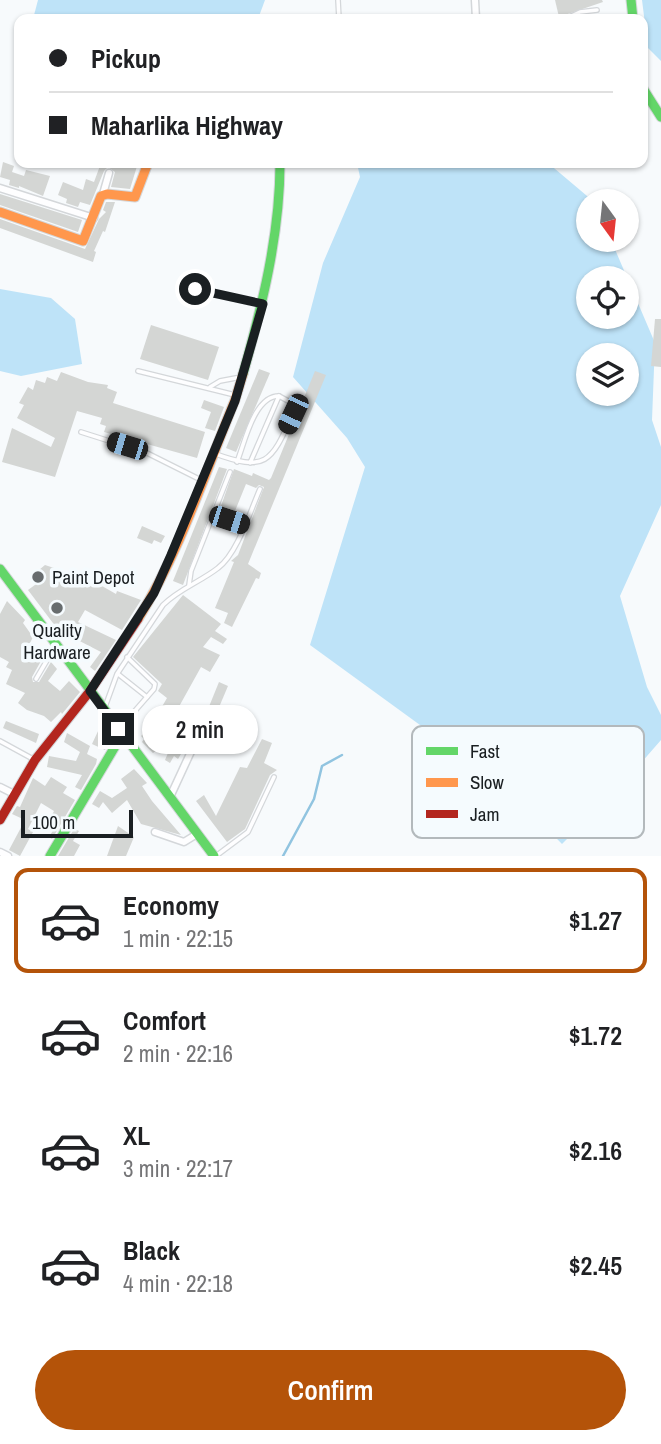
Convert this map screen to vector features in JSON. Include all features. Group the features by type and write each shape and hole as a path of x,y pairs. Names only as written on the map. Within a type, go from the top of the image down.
{"main road":[{"path":"648,96 661,117"},
{"path":"0,212 82,241 103,194 135,197 146,168"},
{"path":"0,820 35,760 90,691 154,593 242,377 263,304 280,193 280,168"},
{"path":"0,569 215,856"},
{"path":"50,856 121,731"}],"street":[{"path":"103,194 109,173"},
{"path":"0,188 94,218"},
{"path":"170,797 207,717"},
{"path":"0,788 14,794"},
{"path":"155,832 184,842 197,834"},
{"path":"0,852 8,856"}],"lane":[{"path":"576,14 597,10"},
{"path":"195,289 263,304"},
{"path":"138,371 210,387 236,396"},
{"path":"210,387 220,381 242,377"},
{"path":"213,453 237,462 250,463 262,462 271,457 293,414 290,402 279,396 271,396 261,403 237,462"},
{"path":"250,463 279,396"},
{"path":"81,432 147,453 201,480"},
{"path":"189,586 191,571 230,472"},
{"path":"104,709 117,674 163,605 171,597 221,567 229,557 260,489"},
{"path":"213,515 244,525"},
{"path":"36,679 56,645"},
{"path":"121,731 155,684 127,657"},
{"path":"117,674 147,697"},
{"path":"0,741 35,760"},
{"path":"215,856 248,832 274,777"}],"shaded area":[{"path":"38,0 265,0 260,14 34,14"},
{"path":"642,0 661,0 661,61 648,48 648,14 644,14"},
{"path":"358,168 554,168 579,189 576,189 576,252 616,252 622,266 576,266 576,329 639,329 639,306 655,343 652,420 661,447 661,505 620,596 647,687 661,715 661,740 644,760 644,726 421,726 310,645 365,467 347,438 293,377 323,263 360,177"},
{"path":"0,289 51,298 75,319 82,364 21,376 0,371"},
{"path":"556,838 568,838 562,844"}],"building":[{"path":"555,0 603,2 568,14 558,14"},
{"path":"3,162 14,166 12,172 24,176 26,170 50,176 43,196 19,186 9,185 10,180 0,177"},
{"path":"99,168 107,168 90,205 80,202 78,207 66,203 67,199 58,195 63,182 83,190 86,179 94,182"},
{"path":"109,168 136,168 130,189 111,187 115,172"},
{"path":"0,194 82,220 78,232 0,205"},
{"path":"106,202 115,202 105,232 103,231 94,251 93,262 0,228 0,219 85,249 99,219 106,212 103,210"},
{"path":"655,319 661,319 661,367 651,366"},
{"path":"151,325 219,347 208,380 140,359"},
{"path":"259,369 270,373 236,452 226,448"},
{"path":"315,371 326,375 248,564 261,573 259,579 256,578 232,627 224,623 228,613 215,608 234,562 231,561 238,555 264,487 259,485 256,488 246,484 235,511 221,506 234,469 252,476 253,473 269,480 271,478"},
{"path":"61,372 88,382 108,385 107,388 117,392 113,403 205,432 197,458 104,432 106,426 100,424 102,418 77,411 55,477 2,462 12,428 51,447 55,438 17,418 24,405 19,403 28,387 33,390 36,380 45,383 47,377 57,381"},
{"path":"204,400 224,407 215,431 205,428 211,412 201,408"},
{"path":"219,467 227,469 183,585 173,581"},
{"path":"142,526 165,536 161,543 154,540 152,544 137,538"},
{"path":"45,565 54,568 52,570 102,586 116,594 117,591 141,600 122,630 85,610 78,622 116,640 95,671 90,667 101,652 64,633 62,635 28,590 39,582 33,575"},
{"path":"183,595 221,624 215,631 227,639 223,644 211,637 203,647 220,655 210,672 201,667 166,730 176,736 184,717 188,719 190,714 200,718 192,736 186,734 181,747 184,749 178,759 174,756 170,763 165,760 168,753 159,748 153,753 142,742 144,739 141,736 148,729 144,727 149,719 146,717 151,712 156,717 167,698 158,691 162,684 133,657"},
{"path":"7,601 25,620 23,623 33,637 25,653 41,661 32,677 33,682 39,682 51,662 57,669 48,681 60,691 69,681 80,692 62,714 61,712 51,722 18,703 25,693 6,684 12,670 6,667 9,662 0,657 0,614"},
{"path":"219,682 228,686 217,712 208,709"},
{"path":"6,721 39,734 36,743 3,728"},
{"path":"99,729 113,736 105,750 92,744"},
{"path":"67,733 90,746 87,754 97,759 81,790 75,787 82,775 47,767 49,756 76,761 80,752 64,742"},
{"path":"262,739 272,743 264,763 277,770 270,775 245,829 227,842 196,801 204,795 216,816 240,767 247,768"},
{"path":"134,769 147,783 142,786 152,801 181,835 141,824 127,800 112,813 103,802 99,808 92,804 100,791 112,798 127,788 121,779"},
{"path":"51,777 67,787 63,793 75,800 52,839 49,837 57,824 50,819 54,811 41,803 28,829 33,832 20,856 9,850 25,820 12,814 17,806 20,807 33,778 45,786"},
{"path":"118,826 134,837 126,856 107,856"},
{"path":"74,829 79,831 73,841 80,845 74,856 58,856"}],"waterway":[{"path":"283,856 314,799 322,766 342,755"}],"traffic: fast":[{"path":"631,0 632,14"},
{"path":"648,96 661,117"},
{"path":"243,374 273,243 280,168"},
{"path":"0,569 214,856"},
{"path":"50,856 123,733"}],"traffic: slow":[{"path":"0,212 83,241 101,196 107,194 135,197 146,168"},
{"path":"138,619 179,540 243,374"}],"traffic: jam":[{"path":"0,820 35,760 90,691 138,619"}],"place":[{"name":"Paint Depot","path":"38,577"},
{"name":"Quality Hardware","path":"57,608"}],"route":[{"path":"118,729 90,691 154,593 171,555 235,401 263,304 195,289"}]}
